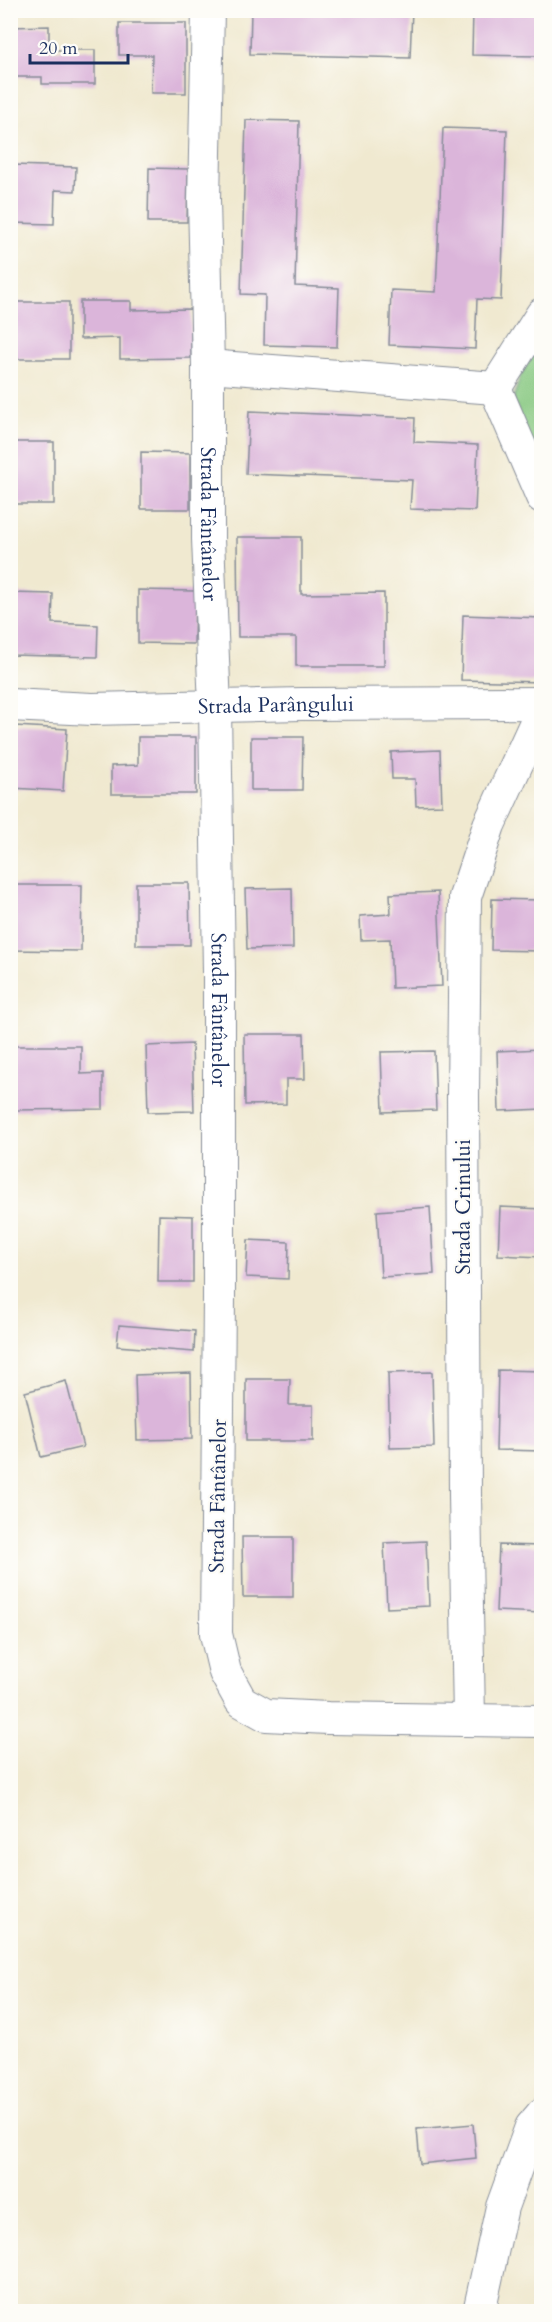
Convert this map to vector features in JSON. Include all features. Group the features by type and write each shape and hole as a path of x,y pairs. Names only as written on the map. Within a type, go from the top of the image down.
{"street":[{"name":"Strada Fântânelor","path":"208,10 204,200 208,366 208,539 215,707 219,1057 216,1634 225,1672 241,1701 266,1715 542,1721"},
{"path":"495,388 542,314"},
{"path":"208,366 495,388"},
{"path":"495,388 542,497"},
{"name":"Strada Parângului","path":"10,705 92,709 302,704 542,703"},
{"name":"Strada Crinului","path":"469,1719 463,1109 465,897 489,825 542,710"},
{"path":"479,2312 502,2208 531,2127 542,2115"}],"green space":[{"path":"541,341 541,482 513,399 520,376"}],"building":[{"path":"251,10 412,10 410,58 250,54"},
{"path":"473,10 542,10 542,56 472,55"},
{"path":"119,23 186,23 186,93 151,93 152,55 119,55"},
{"path":"49,26 49,50 95,50 95,84 42,84 42,77 10,77 10,27"},
{"path":"246,120 299,121 295,286 339,288 337,347 264,345 265,295 241,294"},
{"path":"443,128 507,130 501,300 477,299 475,349 389,345 391,290 436,292"},
{"path":"12,165 76,167 75,191 55,190 54,224 10,223"},
{"path":"149,168 188,169 187,222 148,222"},
{"path":"80,301 131,301 131,310 191,309 191,358 120,359 120,338 80,339"},
{"path":"10,302 69,302 69,359 10,359"},
{"path":"249,411 415,418 414,442 478,445 475,511 410,509 412,480 246,474"},
{"path":"10,442 54,442 54,504 10,504"},
{"path":"141,452 190,453 190,509 141,509"},
{"path":"237,537 301,537 301,594 384,593 384,666 296,666 296,637 238,637"},
{"path":"138,590 195,591 194,644 138,643"},
{"path":"10,593 53,594 52,623 98,625 97,657 10,655"},
{"path":"463,615 542,618 542,682 461,680"},
{"path":"15,726 67,729 63,791 12,788"},
{"path":"138,737 196,737 196,794 111,794 111,766 138,765"},
{"path":"251,737 303,737 302,790 251,790"},
{"path":"440,750 442,805 416,806 415,779 392,779 391,752"},
{"path":"136,883 189,883 190,945 136,945"},
{"path":"12,885 82,885 81,951 11,950"},
{"path":"292,888 293,948 247,949 245,889"},
{"path":"438,892 442,986 392,988 390,939 361,940 360,916 391,914 390,894"},
{"path":"492,899 542,900 542,951 491,950"},
{"path":"244,1034 304,1034 305,1079 286,1079 286,1104 245,1105"},
{"path":"192,1044 194,1111 148,1112 146,1046"},
{"path":"12,1046 81,1046 81,1074 103,1073 103,1109 12,1110"},
{"path":"542,1049 542,1109 499,1111 497,1051"},
{"path":"434,1051 436,1110 383,1112 381,1052"},
{"path":"430,1207 434,1274 381,1277 377,1211"},
{"path":"500,1207 542,1209 542,1257 498,1255"},
{"path":"159,1215 193,1216 193,1282 158,1282"},
{"path":"248,1240 289,1242 288,1279 246,1277"},
{"path":"119,1325 195,1331 194,1352 117,1346"},
{"path":"498,1370 542,1371 542,1451 496,1450"},
{"path":"432,1372 434,1447 390,1448 388,1373"},
{"path":"191,1373 192,1439 137,1440 135,1375"},
{"path":"246,1379 290,1379 289,1405 313,1405 313,1441 246,1441"},
{"path":"66,1381 83,1447 41,1457 25,1392"},
{"path":"242,1537 293,1537 293,1597 243,1597"},
{"path":"426,1541 429,1606 387,1608 384,1543"},
{"path":"499,1545 542,1546 542,1613 496,1611"},
{"path":"473,2124 476,2158 420,2164 417,2129"}]}
